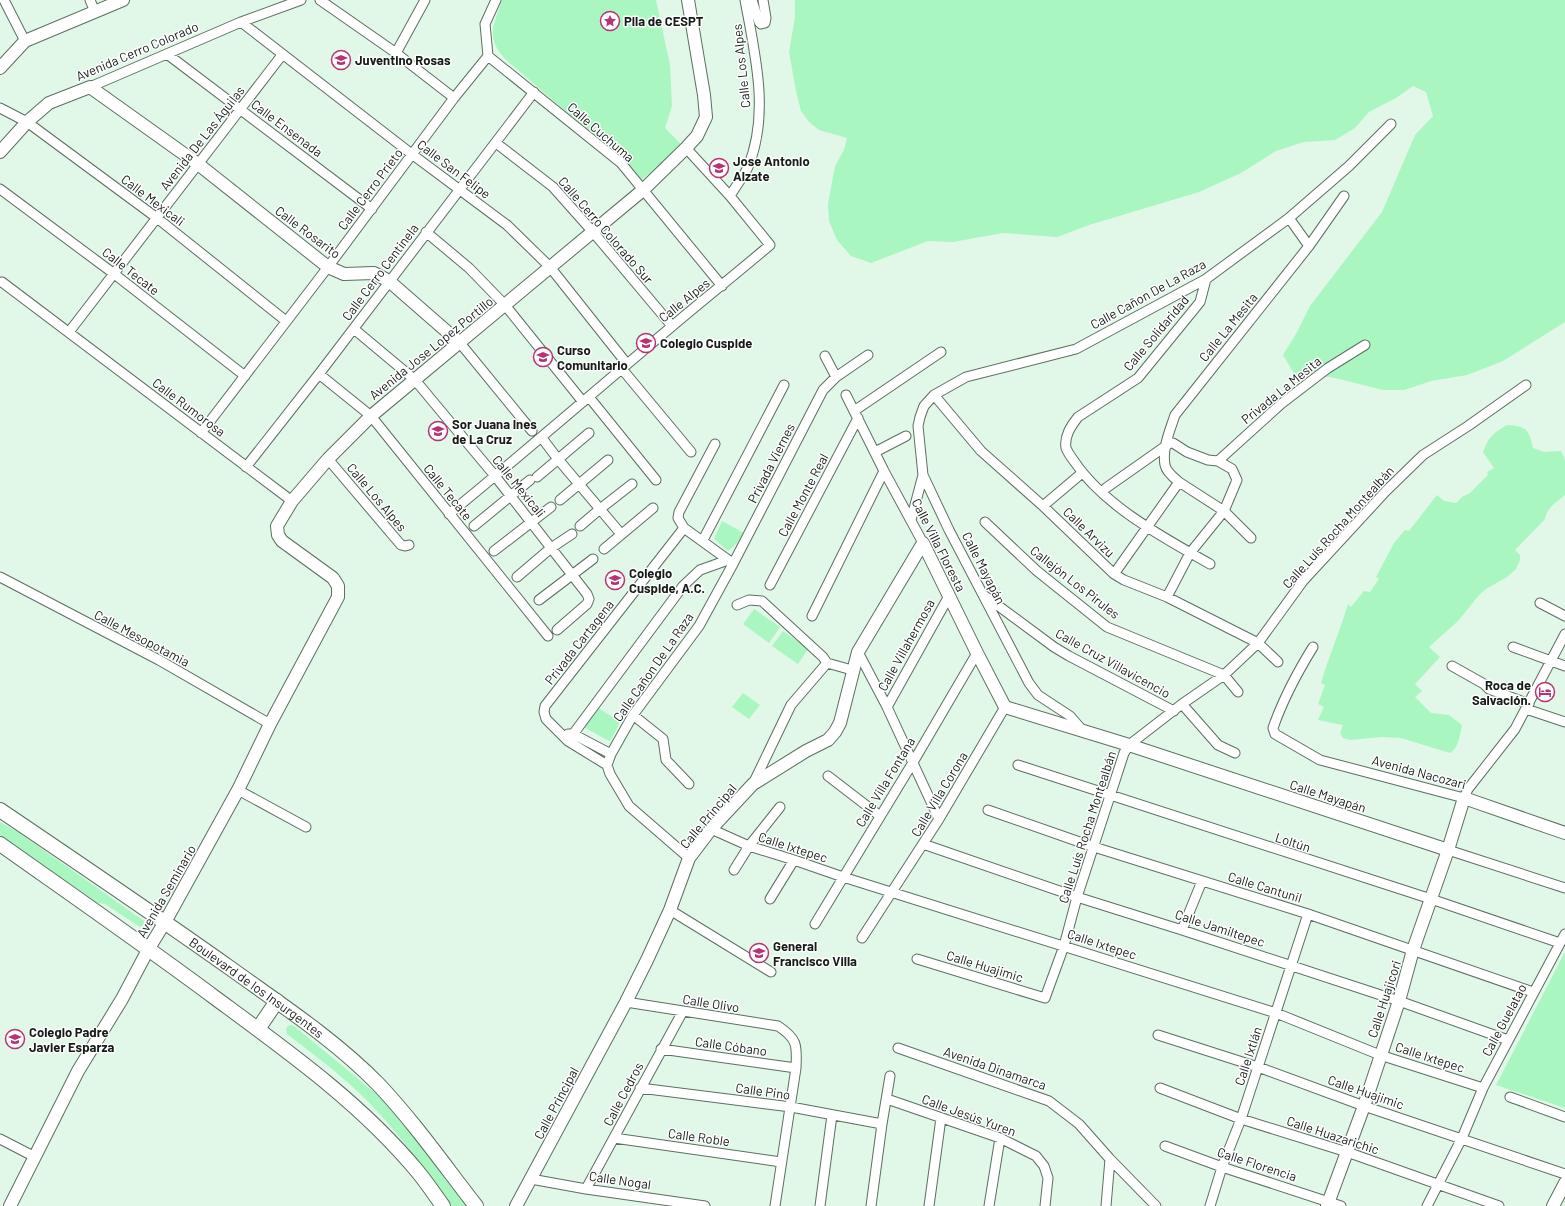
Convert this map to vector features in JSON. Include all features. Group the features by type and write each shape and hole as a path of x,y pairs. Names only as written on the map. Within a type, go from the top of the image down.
{"main road":[{"name":"Boulevard de los Insurgentes","path":"0,810 165,922 277,1002 342,1053 377,1084 417,1128 476,1206"},
{"path":"0,844 149,948 283,1047 337,1091 384,1136 418,1172 443,1206"},
{"path":"258,1029 277,1002"}],"street":[{"path":"4,0 25,41"},
{"path":"90,0 95,12"},
{"path":"0,68 25,41 123,0"},
{"name":"Avenida Cerro Colorado","path":"0,152 27,122 49,103 241,22 301,0"},
{"path":"320,0 396,53 454,98"},
{"path":"396,53 424,0"},
{"path":"488,56 485,24 496,0"},
{"name":"Avenida Jose Lopez Portillo","path":"338,586 333,578 282,541 278,535 277,526 292,501 328,459 370,416 643,190 697,136 706,117 704,95 688,0"},
{"name":"Calle Los Alpes","path":"730,196 747,168 757,136 760,102 752,37 745,0"},
{"path":"752,0 761,24 765,23 766,18 763,0"},
{"name":"Calle San Felipe","path":"241,22 282,55 507,225 550,267 691,452"},
{"name":"Calle Ensenada","path":"166,54 372,209"},
{"name":"Avenida De Las Águilas","path":"69,332 282,55"},
{"name":"Calle Cuchuma","path":"488,56 621,163 722,286"},
{"name":"Calle Cerro Prieto","path":"201,433 372,209 454,98 488,56"},
{"name":"Calle Rosarito","path":"90,87 198,164 328,267 344,274 374,273 389,281 460,343 532,431"},
{"name":"Calle Cerro Centinela","path":"246,466 354,329 426,232 534,92"},
{"name":"Calle Mexicali","path":"0,108 27,122 156,218 286,321"},
{"name":"Calle Cañon De La Raza","path":"934,395 956,382 974,374 1076,349 1206,279 1289,218 1348,166 1391,124"},
{"name":"Calle Cerro Colorado Sur","path":"496,143 553,187 672,326"},
{"path":"686,148 730,196"},
{"name":"Calle Tecate","path":"0,189 113,273 245,376"},
{"name":"Calle Alpes","path":"449,514 542,438 624,366 770,245 730,196"},
{"name":"Calle La Mesita","path":"1252,538 1224,511 1179,482 1165,466 1165,446 1175,415 1309,246 1344,196"},
{"path":"1289,218 1309,246"},
{"path":"426,232 469,268 505,305 656,480"},
{"name":"Calle Solidaridad","path":"1206,279 1200,302 1138,378 1078,417 1071,426 1067,435 1066,448 1082,473 1100,491 1122,509 1148,527 1210,564"},
{"name":"Calle Rumorosa","path":"2,282 292,501"},
{"name":"Calle Mexicali","path":"354,329 415,380 495,476 587,594 589,599 587,604 557,630"},
{"name":"Privada La Mesita","path":"1218,461 1281,404 1328,368 1365,345"},
{"path":"856,414 941,352"},
{"name":"Privada Viernes","path":"731,562 823,390 836,377 868,355"},
{"path":"825,356 836,377"},
{"name":"Calle Tecate","path":"319,374 370,416 548,636"},
{"name":"Calle Luís Rocha Montealbán","path":"1045,998 1064,946 1077,897 1124,753 1129,745 1182,704 1224,675 1258,643 1302,582 1386,491 1423,455 1468,426 1526,385"},
{"path":"703,540 784,386"},
{"name":"Calle Villa Floresta","path":"846,395 884,471 912,520 977,653 1006,707"},
{"name":"Calle Mayapán","path":"934,395 924,406 918,426 923,475 982,594 1029,683 1038,695 1070,716 1083,731"},
{"name":"Calle Arvizu","path":"934,395 981,451 1043,506 1114,574 1124,580 1167,597 1258,643 1278,662"},
{"name":"Calle Monte Real","path":"770,585 856,414"},
{"path":"474,526 589,433"},
{"path":"875,452 906,436"},
{"path":"542,438 557,458 622,534"},
{"path":"1106,488 1165,446 1173,443 1187,452 1208,460 1218,461 1232,469 1237,480 1224,511 1190,553 1167,597"},
{"path":"715,444 679,512 678,518 684,528 703,540 731,562"},
{"name":"Calle Los Alpes","path":"328,459 401,545 409,545"},
{"path":"560,500 608,460"},
{"path":"812,616 884,471"},
{"path":"1043,506 1082,473"},
{"path":"912,520 923,475"},
{"path":"1114,574 1179,482"},
{"path":"580,526 632,484"},
{"path":"494,551 551,507"},
{"path":"604,550 653,508"},
{"name":"Callejón Los Pirules","path":"985,522 1037,571 1107,627 1224,675"},
{"name":"Privada Cartagena","path":"611,754 562,734 546,719 544,712 545,706 684,528"},
{"path":"517,577 551,548 572,534"},
{"name":"Calle Principal","path":"516,1206 626,1002 670,910 689,858 711,829 753,784 806,751 828,740 835,732 840,722 852,670 858,652 923,543"},
{"path":"539,600 593,559"},
{"path":"689,858 629,806 610,774 607,765 571,738 683,586 700,570 731,562"},
{"name":"Calle Cañon De La Raza","path":"607,765 611,754 633,715 699,626 731,562"},
{"name":"Calle Mesopotamia","path":"0,577 159,660 270,724"},
{"name":"Avenida Seminario","path":"10,1206 78,1071 122,999 238,790 270,724 338,597 338,586"},
{"name":"Calle Cruz Villavicencio","path":"982,594 1054,647 1174,711"},
{"name":"Calle Villahermosa","path":"887,707 949,596"},
{"path":"737,605 749,600 762,601 823,657 827,663 852,670"},
{"path":"1540,603 1565,616"},
{"path":"1464,798 1468,789 1515,728 1565,634"},
{"name":"Avenida Nacozari","path":"1313,647 1297,673 1280,707 1273,728 1275,734 1320,760 1464,798 1565,833"},
{"path":"1513,647 1565,666"},
{"path":"858,652 887,707 912,764 940,819"},
{"name":"Calle Villa Fontana","path":"815,924 977,653"},
{"path":"753,784 791,705 827,663"},
{"path":"1452,666 1484,684 1489,689 1565,722"},
{"path":"1224,675 1238,692"},
{"path":"1182,704 1218,744 1235,753"},
{"name":"Calle Mayapán","path":"1006,707 1129,745 1565,888"},
{"name":"Calle Villa Corona","path":"862,938 940,819 1006,707"},
{"path":"633,715 663,739 666,760 689,784"},
{"name":"Loltún","path":"1018,765 1431,899 1560,943"},
{"path":"828,776 880,816"},
{"path":"238,790 306,827"},
{"name":"Calle Huajicori","path":"1327,1204 1364,1106 1399,1000 1413,950 1448,850 1464,798"},
{"path":"734,870 749,846 780,807"},
{"name":"Calle Cantunil","path":"988,810 1094,847 1308,914 1533,992"},
{"name":"Calle Ixtepec","path":"711,829 749,846 843,877 1276,1013 1380,1055 1483,1088"},
{"name":"Calle Jamiltepec","path":"923,844 1077,897 1399,1000 1508,1040"},
{"path":"770,899 794,860"},
{"path":"1182,930 1202,881"},
{"path":"670,910 771,972"},
{"name":"Calle Ixtlán","path":"1210,1206 1222,1167 1241,1119 1308,914"},
{"name":"Calle Guelatao","path":"1427,1206 1462,1138 1483,1088 1565,934"},
{"name":"Calle Huajimic","path":"917,959 1045,998"},
{"name":"Calle Olivo","path":"626,1002 778,1026 790,1034 797,1048 796,1068"},
{"name":"Calle Cedros","path":"586,1189 683,1011"},
{"name":"Calle Huajimic","path":"1158,1035 1258,1066 1364,1106 1565,1174"},
{"name":"Avenida Dinamarca","path":"898,1048 1049,1101 1079,1124 1110,1159 1156,1206"},
{"name":"Calle Cóbano","path":"661,1050 796,1068"},
{"path":"775,1206 796,1068"},
{"path":"871,1206 890,1076"},
{"name":"Calle Pino","path":"640,1088 791,1107 882,1124"},
{"name":"Calle Huazarichic","path":"1160,1088 1241,1119 1347,1152 1499,1206"},
{"path":"1510,1097 1565,1117"},
{"name":"Calle Jesús Yuren","path":"887,1099 1000,1138 1036,1156 1044,1166 1048,1178 1045,1206"},
{"path":"820,1206 832,1115"},
{"path":"929,1206 941,1118"},
{"name":"Calle Roble","path":"614,1138 781,1162"},
{"path":"989,1206 1000,1138"},
{"path":"0,1139 35,1157"},
{"name":"Calle Florencia","path":"1165,1146 1327,1204 1342,1206"},
{"path":"1106,1206 1110,1159"},
{"name":"Calle Nogal","path":"531,1179 586,1189 705,1206"},
{"path":"1553,1206 1565,1183"}],"green space":[{"path":"502,0 656,0 670,65 672,106 665,128 684,147 640,181 635,171 505,59 495,44 493,37 494,24"},
{"path":"795,0 1565,0 1565,322 1503,361 1467,375 1431,381 1404,390 1383,390 1331,377 1295,375 1283,355 1296,334 1310,306 1382,212 1415,135 1433,116 1426,92 1413,86 1396,98 1369,112 1355,128 1335,140 1304,142 1276,151 1241,173 1199,192 1089,225 1057,237 1003,233 953,242 928,241 871,263 851,256 837,240 829,221 828,204 835,166 844,150 847,138 819,130 809,122 801,111 789,52 795,17"},
{"path":"1507,425 1519,426 1526,430 1533,448 1544,452 1561,451 1565,460 1565,495 1550,508 1545,519 1515,550 1520,555 1520,560 1516,569 1507,577 1486,589 1479,595 1459,620 1429,647 1440,657 1415,684 1422,691 1415,697 1431,713 1449,715 1462,725 1460,736 1455,748 1450,753 1401,738 1382,737 1350,740 1343,738 1340,733 1343,725 1318,720 1324,707 1318,704 1325,685 1321,683 1327,663 1348,604 1351,607 1364,591 1370,592 1379,579 1376,577 1394,543 1405,530 1409,531 1437,495 1444,501 1456,503 1462,497 1470,493 1488,475 1487,472 1494,468 1483,452 1492,436 1498,430"},
{"path":"722,521 744,533 737,543 728,551 714,539"},
{"path":"754,609 780,627 769,643 743,624"},
{"path":"783,631 808,649 798,664 772,646"},
{"path":"743,693 760,705 749,719 732,707"},
{"path":"597,707 620,722 611,740 609,741 582,726"},
{"path":"0,822 18,832 144,921 144,925 140,927 105,904 98,903 0,835"},
{"path":"1565,952 1565,1108 1496,1085"},
{"path":"291,1025 379,1096 400,1117 470,1206 452,1206 402,1140 375,1109 339,1075 287,1034 286,1029"}],"place":[{"name":"Pila de CESPT","path":"610,21"},
{"name":"Juventino Rosas","path":"341,60"},
{"name":"Jose Antonio Alzate","path":"719,168"},
{"name":"Colegio Cuspide","path":"646,343"},
{"name":"Curso Comunitario","path":"543,357"},
{"name":"Sor Juana Ines de La Cruz","path":"438,431"},
{"name":"Colegio Cuspide, A.C.","path":"615,580"},
{"name":"Roca de Salvación.","path":"1545,692"},
{"name":"General Francisco Villa","path":"759,953"},
{"name":"Colegio Padre Javier Esparza","path":"15,1039"}]}
